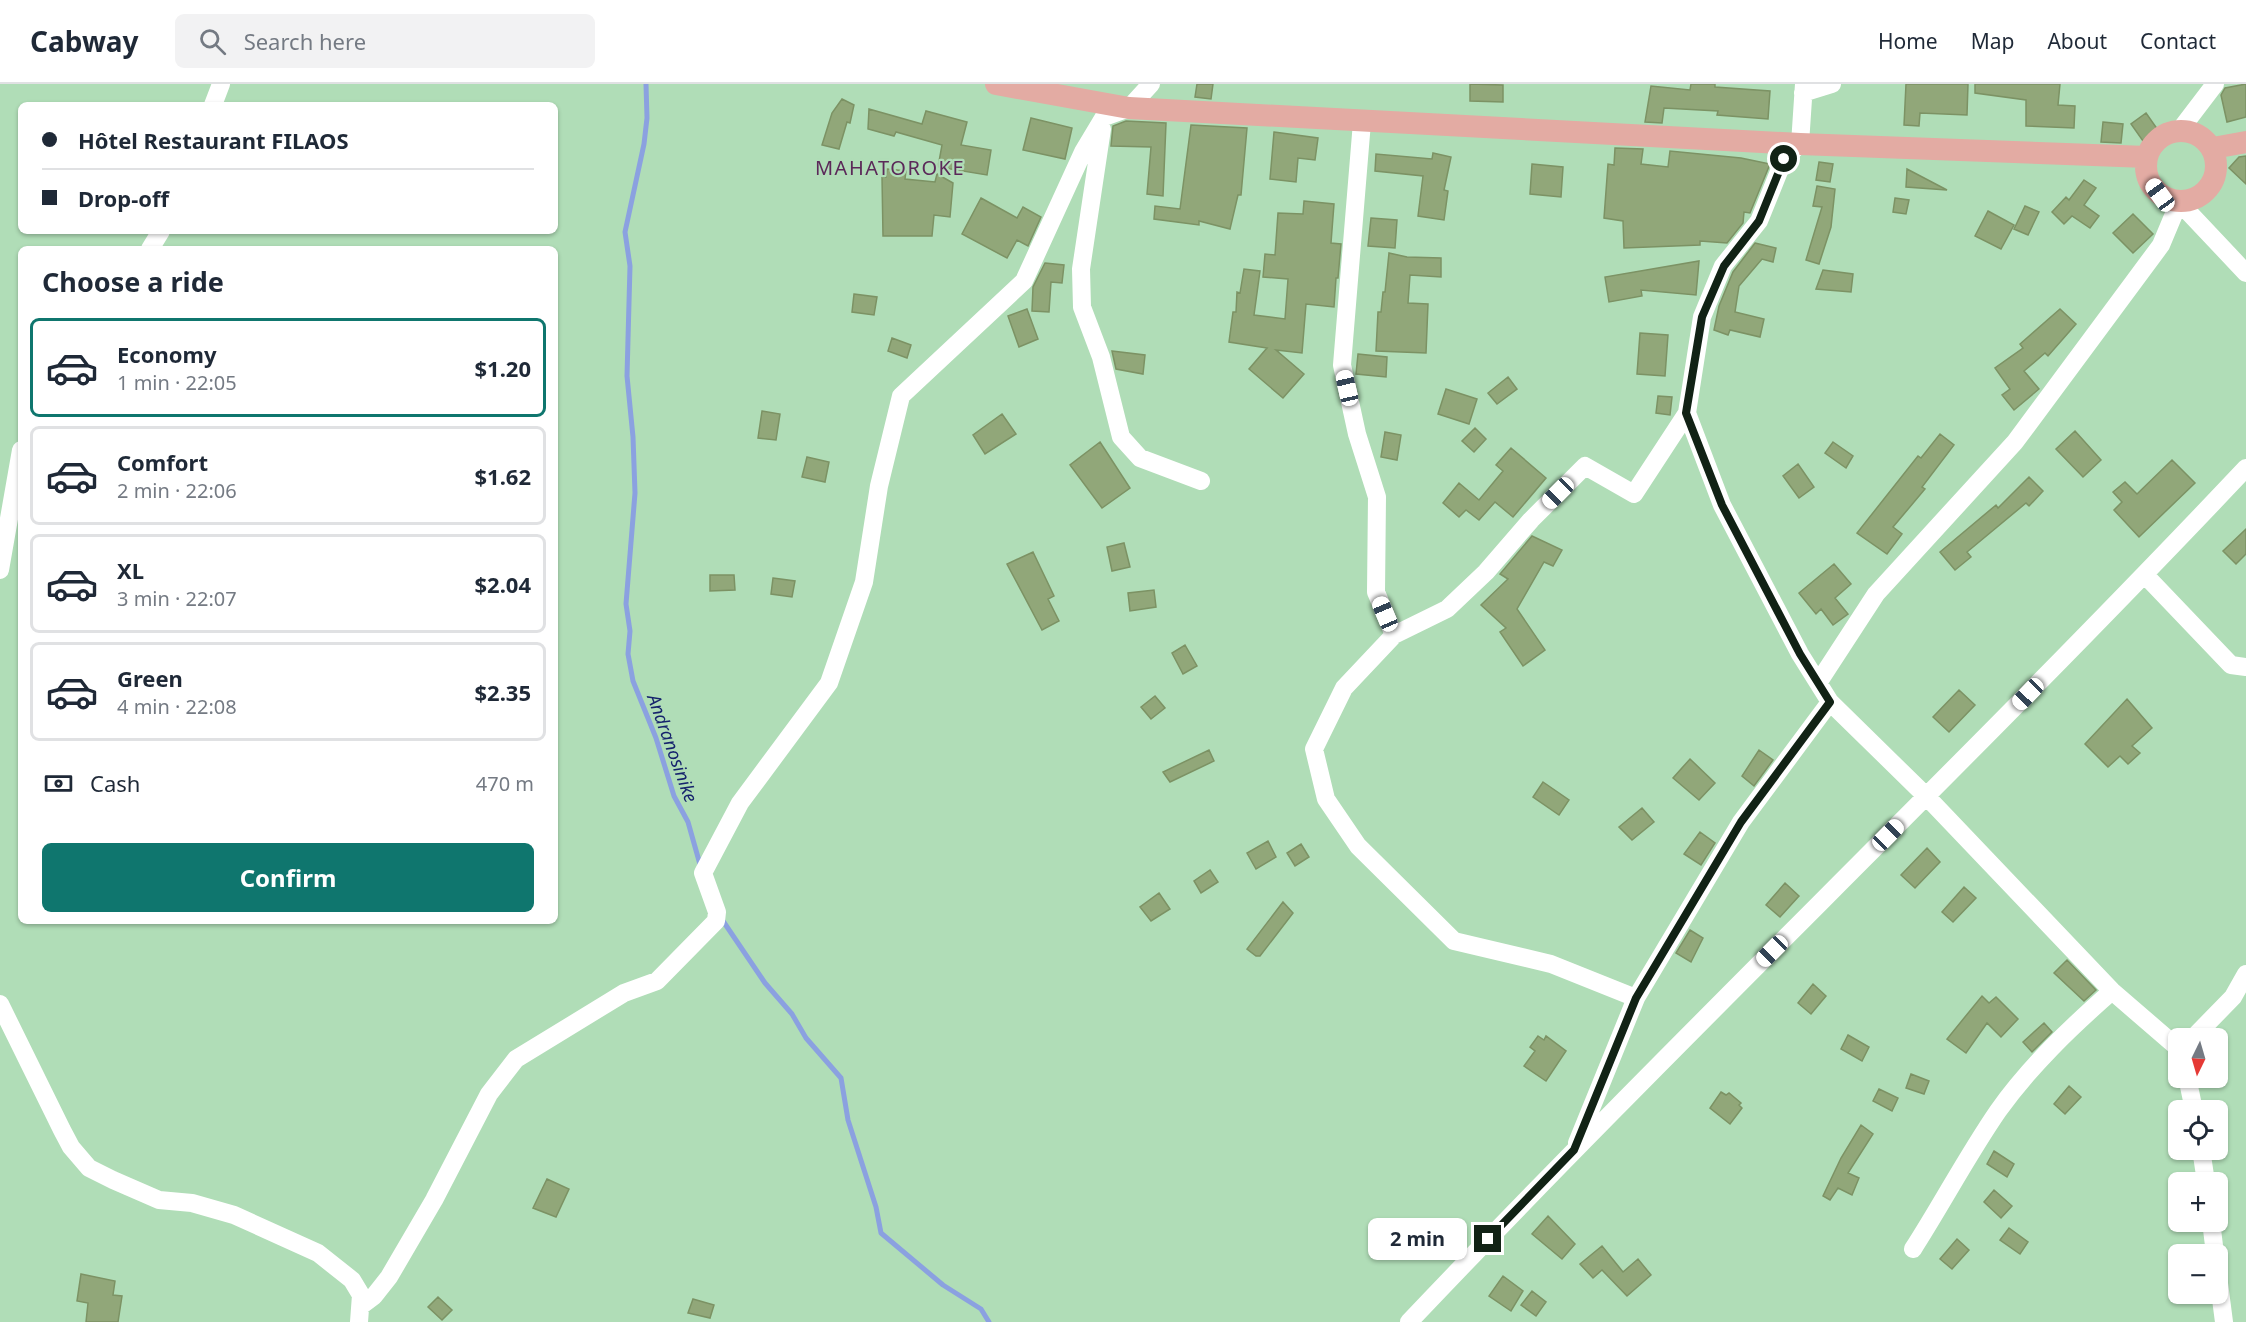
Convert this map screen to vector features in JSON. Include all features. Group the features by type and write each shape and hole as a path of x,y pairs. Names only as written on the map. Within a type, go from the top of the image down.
{"main road":[{"path":"996,84 1129,108 1800,144 2146,157"},
{"path":"2180,130 2199,134 2213,148 2217,173 2204,194 2179,202 2160,195 2147,178 2146,157 2159,138 2180,130"},
{"path":"2213,148 2246,141"}],"street":[{"path":"214,102 221,84"},
{"path":"361,1313 389,1277 434,1200 489,1094 516,1059 624,993 657,981 716,921 717,912 703,873 740,803 829,683 864,582 879,486 901,396 1024,281 1083,152 1104,117 1129,108 1151,84"},
{"path":"1636,998 1551,964 1454,941 1358,846 1326,799 1314,749 1344,688 1394,635 1447,609 1486,572 1531,520 1585,466 1634,494 1686,413 1702,317 1724,266 1759,221 1784,159 1800,144 1804,88 1832,84"},
{"path":"2180,130 2215,84"},
{"path":"1104,117 1081,269 1082,307 1101,357 1121,437 1140,458 1201,481"},
{"path":"1362,122 1342,365 1357,434 1377,497 1376,592 1394,635"},
{"path":"1818,683 1876,594 2022,432 2161,245 2179,202 2246,273"},
{"path":"1686,413 1722,505 1800,654 1830,702 1927,796 2112,991 2168,1039"},
{"path":"0,570 18,467"},
{"path":"1409,1322 1574,1150 2145,575 2246,468"},
{"path":"2145,575 2231,664 2246,667"},
{"path":"1574,1150 1636,998 1741,822 1830,702"},
{"path":"2203,1028 2233,997 2246,975"},
{"path":"1912,1249 1958,1173 2018,1086 2089,1011 2112,991"},
{"path":"0,1004 62,1130 89,1167 159,1200 192,1203 234,1215 318,1253 352,1280 361,1295 361,1313"},
{"path":"2222,1304 2224,1322"}],"building":[{"path":"1197,84 1213,84 1211,99 1195,97"},
{"path":"1470,84 1503,85 1503,102 1470,101"},
{"path":"1691,84 1715,84 1715,87 1770,91 1768,119 1717,115 1718,111 1664,108 1662,123 1645,122 1651,86 1690,90"},
{"path":"1906,84 1968,84 1967,115 1920,113 1919,126 1904,125"},
{"path":"1975,84 2060,84 2058,105 2075,106 2074,128 2026,126 2026,100 1975,93"},
{"path":"2246,84 2246,117 2227,122 2221,95 2225,88"},
{"path":"842,99 854,105 850,123 847,122 839,149 822,145 832,113"},
{"path":"869,109 922,124 926,111 967,122 961,145 991,150 987,175 938,167 942,145 896,132 894,136 868,129"},
{"path":"2146,113 2158,130 2143,141 2131,124"},
{"path":"1031,118 1072,128 1065,159 1023,150"},
{"path":"1126,121 1166,123 1163,196 1147,194 1151,147 1111,146 1113,126"},
{"path":"2103,122 2123,124 2121,143 2101,142"},
{"path":"1191,125 1247,128 1241,195 1238,195 1230,229 1199,221 1199,225 1154,219 1155,206 1180,209"},
{"path":"1274,132 1318,138 1315,160 1298,158 1296,182 1270,179"},
{"path":"1615,148 1643,149 1641,164 1668,167 1670,151 1741,158 1770,164 1750,213 1744,212 1743,223 1727,243 1700,241 1700,245 1624,248 1623,221 1604,218 1608,164 1614,165"},
{"path":"1433,153 1451,157 1444,190 1448,191 1444,220 1418,216 1423,176 1375,171 1376,154 1432,159"},
{"path":"2246,156 2246,184 2229,168 2239,157"},
{"path":"1819,162 1833,164 1830,182 1816,180"},
{"path":"1532,164 1563,167 1561,197 1530,194"},
{"path":"887,169 906,171 905,179 935,182 937,174 953,183 950,217 934,215 932,236 883,236 882,177 886,177"},
{"path":"1907,169 1947,190 1906,187"},
{"path":"2084,180 2096,188 2084,205 2099,216 2090,228 2072,216 2064,224 2052,212 2066,197 2069,200"},
{"path":"1817,186 1835,189 1831,227 1819,264 1806,260 1822,207 1813,206"},
{"path":"981,198 1017,218 1023,207 1041,217 1028,246 1017,240 1007,258 962,234"},
{"path":"1895,198 1909,200 1906,214 1893,212"},
{"path":"1304,201 1334,204 1331,243 1341,244 1338,278 1336,278 1334,307 1306,304 1302,353 1276,350 1304,374 1283,398 1249,369 1267,348 1229,342 1233,312 1236,312 1237,292 1240,293 1244,269 1260,271 1254,315 1285,319 1288,279 1263,277 1265,254 1275,255 1278,213 1303,214"},
{"path":"2025,206 2039,212 2028,235 2014,229"},
{"path":"1988,211 2014,225 2001,249 1975,236"},
{"path":"2133,214 2153,234 2133,253 2113,233"},
{"path":"1371,218 1397,220 1395,248 1368,246"},
{"path":"1755,243 1776,248 1773,262 1762,259 1739,286 1735,312 1764,319 1760,337 1730,330 1728,335 1714,330 1719,306 1733,272"},
{"path":"1389,253 1407,257 1441,258 1441,277 1410,275 1408,303 1428,304 1426,353 1376,351 1378,312 1381,312 1383,292 1385,292"},
{"path":"1699,261 1696,295 1641,290 1642,296 1609,302 1605,277"},
{"path":"1045,263 1064,265 1062,283 1051,282 1049,312 1032,311 1033,287"},
{"path":"1823,270 1853,274 1851,292 1816,289"},
{"path":"854,294 877,297 874,315 852,312"},
{"path":"1027,309 1038,339 1019,347 1008,316"},
{"path":"2060,309 2076,324 2048,356 2045,353 2024,371 2039,389 2014,410 2002,395 2010,389 1995,368 2023,348 2020,344"},
{"path":"1640,333 1668,335 1665,376 1637,374"},
{"path":"892,338 911,345 907,358 888,351"},
{"path":"1112,351 1145,355 1143,374 1116,369"},
{"path":"1358,354 1387,357 1386,377 1356,374"},
{"path":"1508,377 1517,389 1497,404 1488,393"},
{"path":"1446,389 1477,399 1469,424 1438,414"},
{"path":"1658,396 1672,397 1670,415 1656,413"},
{"path":"762,411 780,414 776,440 758,438"},
{"path":"1002,414 1016,434 985,454 973,435"},
{"path":"1475,428 1486,439 1474,452 1462,441"},
{"path":"2075,431 2101,460 2083,477 2056,449"},
{"path":"1385,432 1401,435 1397,460 1381,457"},
{"path":"1940,434 1954,445 1922,487 1925,489 1893,527 1902,534 1887,554 1857,533 1918,456 1921,458"},
{"path":"1100,442 1130,488 1102,508 1070,465"},
{"path":"1833,442 1853,456 1846,468 1825,453"},
{"path":"1511,448 1546,478 1513,517 1495,502 1479,520 1466,510 1459,517 1443,503 1459,483 1479,500 1503,471 1496,465"},
{"path":"807,457 829,462 825,482 802,477"},
{"path":"2172,460 2195,483 2139,537 2114,510 2122,502 2113,492 2125,482 2137,494"},
{"path":"1798,464 1814,487 1799,498 1783,476"},
{"path":"2029,477 2043,491 2029,506 2026,503 1967,552 1971,557 1955,570 1940,552 1996,505 1998,508"},
{"path":"2246,529 2246,554 2236,564 2223,551"},
{"path":"1532,536 1562,550 1553,566 1544,562 1517,609 1545,650 1523,666 1500,632 1506,628 1481,605 1508,579 1500,574"},
{"path":"1124,543 1130,567 1112,571 1107,547"},
{"path":"1033,552 1054,596 1048,599 1059,621 1042,630 1007,564"},
{"path":"1834,564 1851,584 1835,598 1848,614 1833,625 1821,609 1816,614 1799,593"},
{"path":"710,575 734,575 735,590 710,591"},
{"path":"773,578 795,581 792,597 771,594"},
{"path":"1154,590 1156,607 1130,611 1128,593"},
{"path":"1185,645 1197,666 1183,674 1172,653"},
{"path":"1959,690 1975,705 1949,732 1933,717"},
{"path":"1155,696 1165,708 1151,719 1141,707"},
{"path":"2127,699 2152,728 2132,746 2140,753 2128,764 2120,756 2108,767 2085,744"},
{"path":"1209,750 1214,761 1170,782 1163,772"},
{"path":"1759,750 1773,760 1754,786 1742,776"},
{"path":"1690,759 1715,783 1699,800 1673,778"},
{"path":"1543,782 1569,800 1559,815 1533,797"},
{"path":"1642,808 1654,822 1632,840 1619,827"},
{"path":"1700,832 1715,843 1701,865 1684,854"},
{"path":"1268,841 1276,857 1256,869 1247,853"},
{"path":"1301,844 1309,857 1295,866 1287,853"},
{"path":"1927,848 1940,862 1915,888 1901,875"},
{"path":"1210,870 1218,882 1201,893 1194,881"},
{"path":"1785,883 1799,896 1780,917 1766,905"},
{"path":"1964,887 1976,898 1953,922 1942,912"},
{"path":"1159,893 1170,909 1151,921 1140,907"},
{"path":"1283,902 1293,913 1260,956 1256,956 1247,949"},
{"path":"1690,930 1703,938 1691,962 1676,953"},
{"path":"2067,960 2096,990 2084,1001 2054,973"},
{"path":"1813,984 1826,996 1811,1014 1798,1003"},
{"path":"1982,996 1989,1003 1996,997 2018,1019 2001,1037 1987,1023 1966,1053 1947,1039"},
{"path":"2044,1023 2052,1032 2032,1052 2023,1042"},
{"path":"1848,1035 1869,1047 1862,1061 1841,1049"},
{"path":"1538,1036 1544,1040 1546,1036 1566,1051 1546,1081 1524,1066 1535,1051 1530,1047"},
{"path":"1911,1074 1929,1081 1924,1094 1906,1088"},
{"path":"2069,1086 2081,1097 2065,1114 2054,1104"},
{"path":"1879,1089 1898,1098 1892,1111 1873,1101"},
{"path":"1721,1092 1726,1095 1729,1093 1741,1103 1739,1105 1742,1108 1730,1124 1710,1108"},
{"path":"1861,1125 1873,1134 1848,1173 1859,1178 1852,1195 1838,1188 1830,1200 1823,1196 1841,1158"},
{"path":"1994,1151 2014,1164 2007,1177 1987,1164"},
{"path":"547,1179 569,1189 556,1217 533,1208"},
{"path":"1994,1190 2012,1206 2001,1218 1984,1202"},
{"path":"1548,1216 1575,1244 1562,1259 1532,1234"},
{"path":"2009,1228 2028,1242 2020,1254 2000,1240"},
{"path":"1957,1239 1969,1250 1952,1269 1940,1259"},
{"path":"1602,1246 1623,1272 1638,1259 1651,1275 1627,1296 1602,1270 1593,1278 1580,1264"},
{"path":"81,1274 115,1281 113,1295 122,1296 118,1322 86,1322 88,1303 77,1301"},
{"path":"1503,1276 1523,1291 1511,1311 1489,1296"},
{"path":"1532,1291 1546,1302 1536,1316 1521,1305"},
{"path":"438,1297 452,1310 442,1320 428,1307"},
{"path":"693,1299 714,1305 710,1318 688,1313"}],"waterway":[{"name":"Andranosinike","path":"646,84 647,118 644,144 625,232 630,266 627,376 633,437 635,493 626,604 630,631 628,654 633,681 656,738 674,796 688,822 701,868"},
{"name":"Andranosinike","path":"721,918 765,983 792,1014 806,1038 841,1078 848,1120 876,1207 881,1233 943,1285 981,1309 989,1322"}],"district":[{"name":"MAHATOROKE","path":"890,167"}],"route":[{"path":"1488,1239 1574,1150 1636,998 1741,822 1830,702 1800,654 1722,505 1686,413 1702,317 1724,266 1759,221 1784,159"}]}
